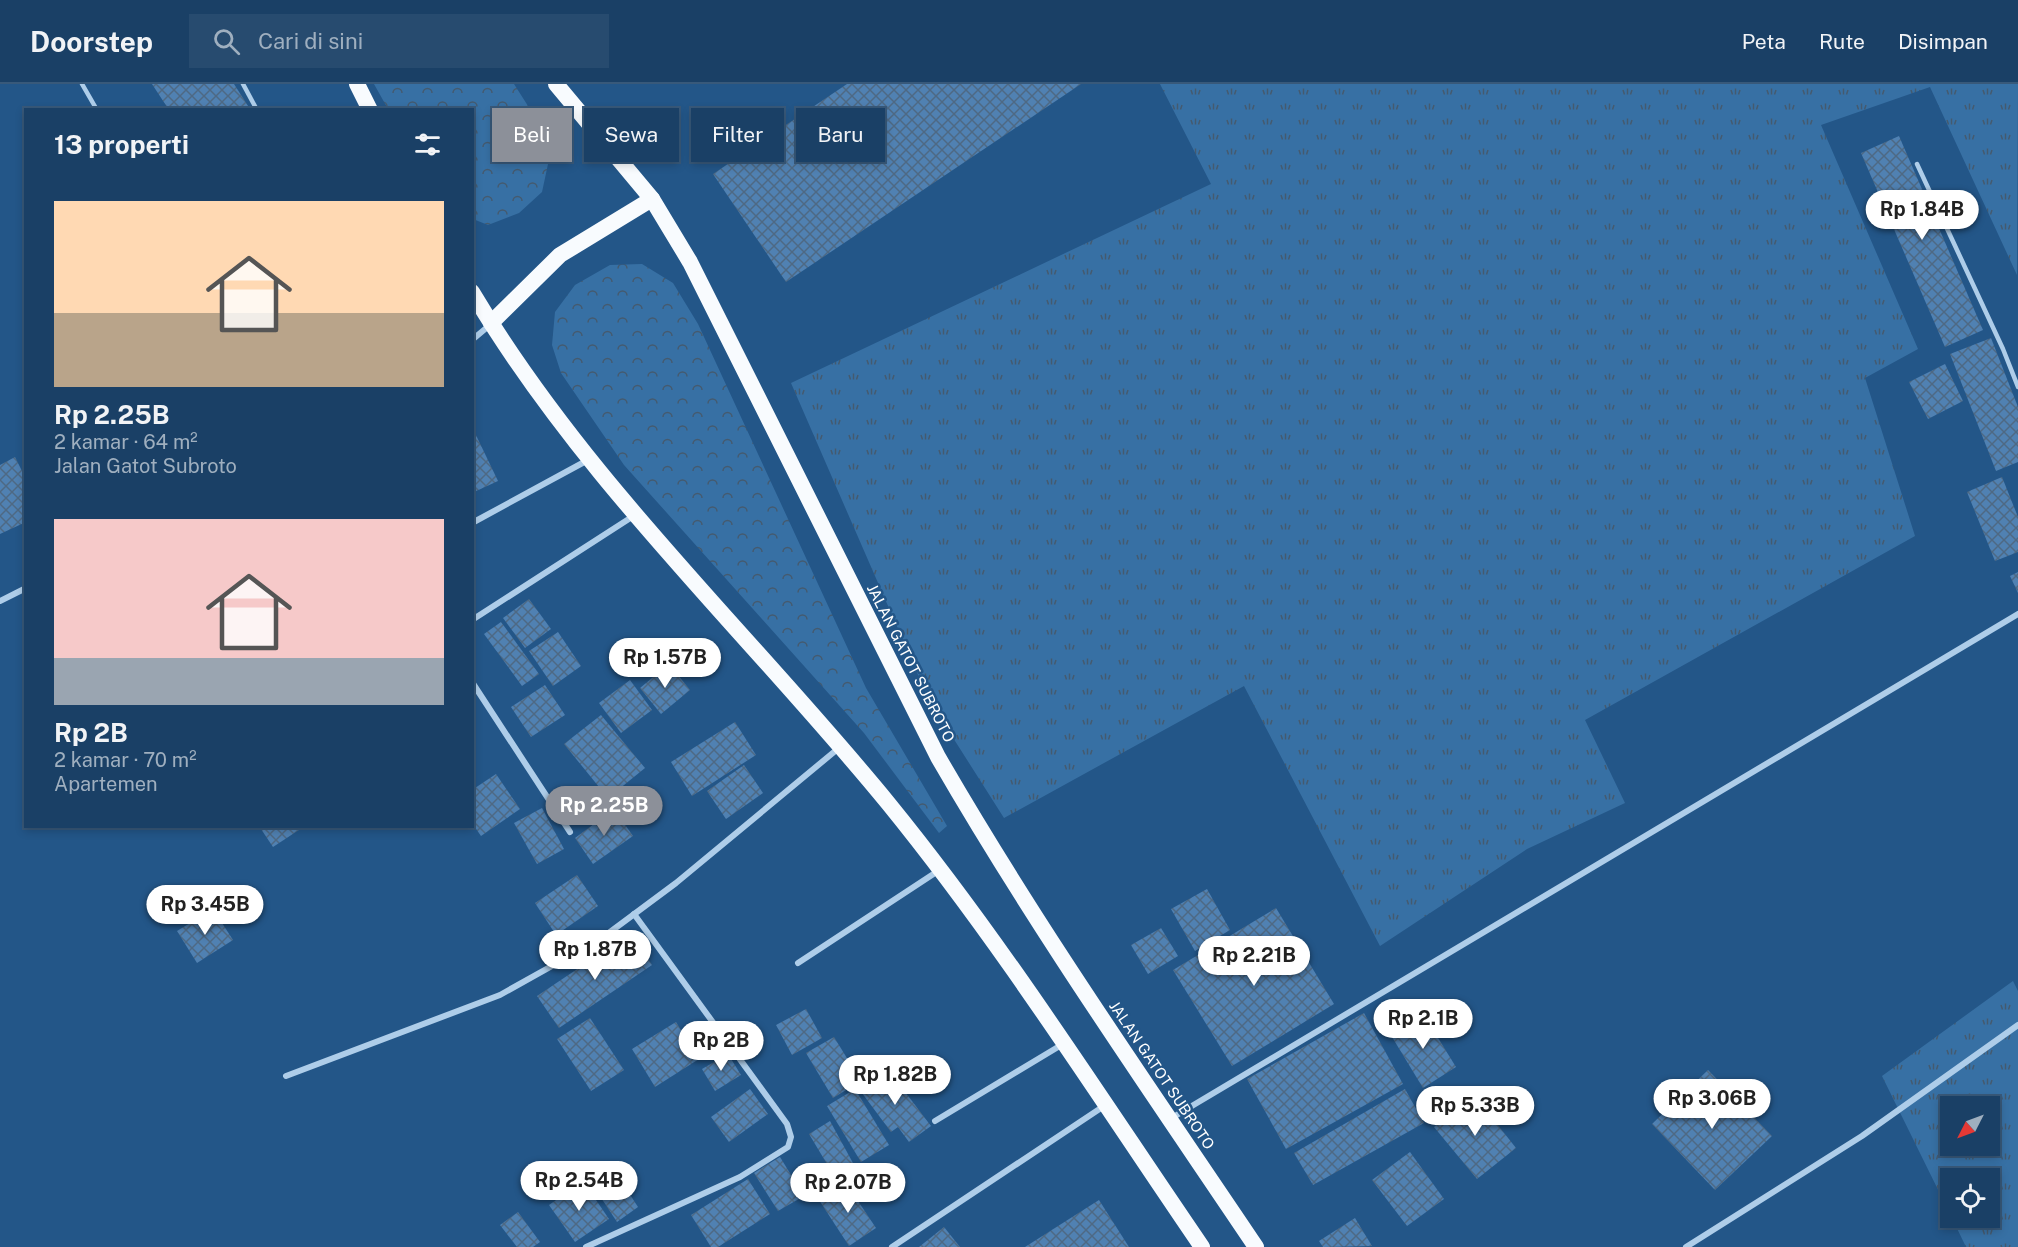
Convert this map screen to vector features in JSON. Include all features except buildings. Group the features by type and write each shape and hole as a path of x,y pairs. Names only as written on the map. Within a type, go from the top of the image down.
{"highway":[{"path":"357,84 369,108"},
{"name":"JALAN GATOT SUBROTO","path":"556,84 652,199 695,273 938,757 988,842 1256,1247"},
{"path":"491,323 560,255 652,199"},
{"path":"474,295 491,323 588,460 840,747 940,870 1064,1044 1202,1247"}],"street":[{"path":"474,338 491,323"},
{"path":"474,522 588,460"},
{"path":"474,619 635,515"},
{"path":"0,601 24,589"},
{"path":"1170,1119 2018,614"},
{"path":"474,685 570,832"},
{"path":"286,1076 500,995 602,938 676,883 840,747"},
{"path":"798,963 940,870"},
{"path":"586,1247 740,1177 788,1147 791,1137 787,1124 634,914"},
{"path":"1686,1247 1862,1136 2018,1025"},
{"path":"934,1121 1064,1044"},
{"path":"892,1247 1106,1105"}],"lane":[{"path":"82,84 96,108"},
{"path":"243,84 256,108"},
{"path":"1917,164 2003,349 2018,387"}],"green space":[{"path":"374,84 514,84 529,108 492,108 492,162 548,162 548,164 542,192 519,213 488,225 474,219 474,108 387,108"},
{"path":"1160,84 2018,84 2017,275 1930,87 1821,125 1918,349 1865,378 1915,536 1585,720 1625,803 1527,849 1380,946 1244,686 1004,818 929,700 791,383 1211,184"},
{"path":"642,264 673,283 698,324 866,688 947,826 939,833 864,733 624,465 561,373 552,345 555,312 575,285 610,265"},
{"path":"2013,981 2018,991 2018,1247 1966,1247 1957,1228 2000,1228 2000,1168 1940,1168 1940,1194 1882,1076"}]}
